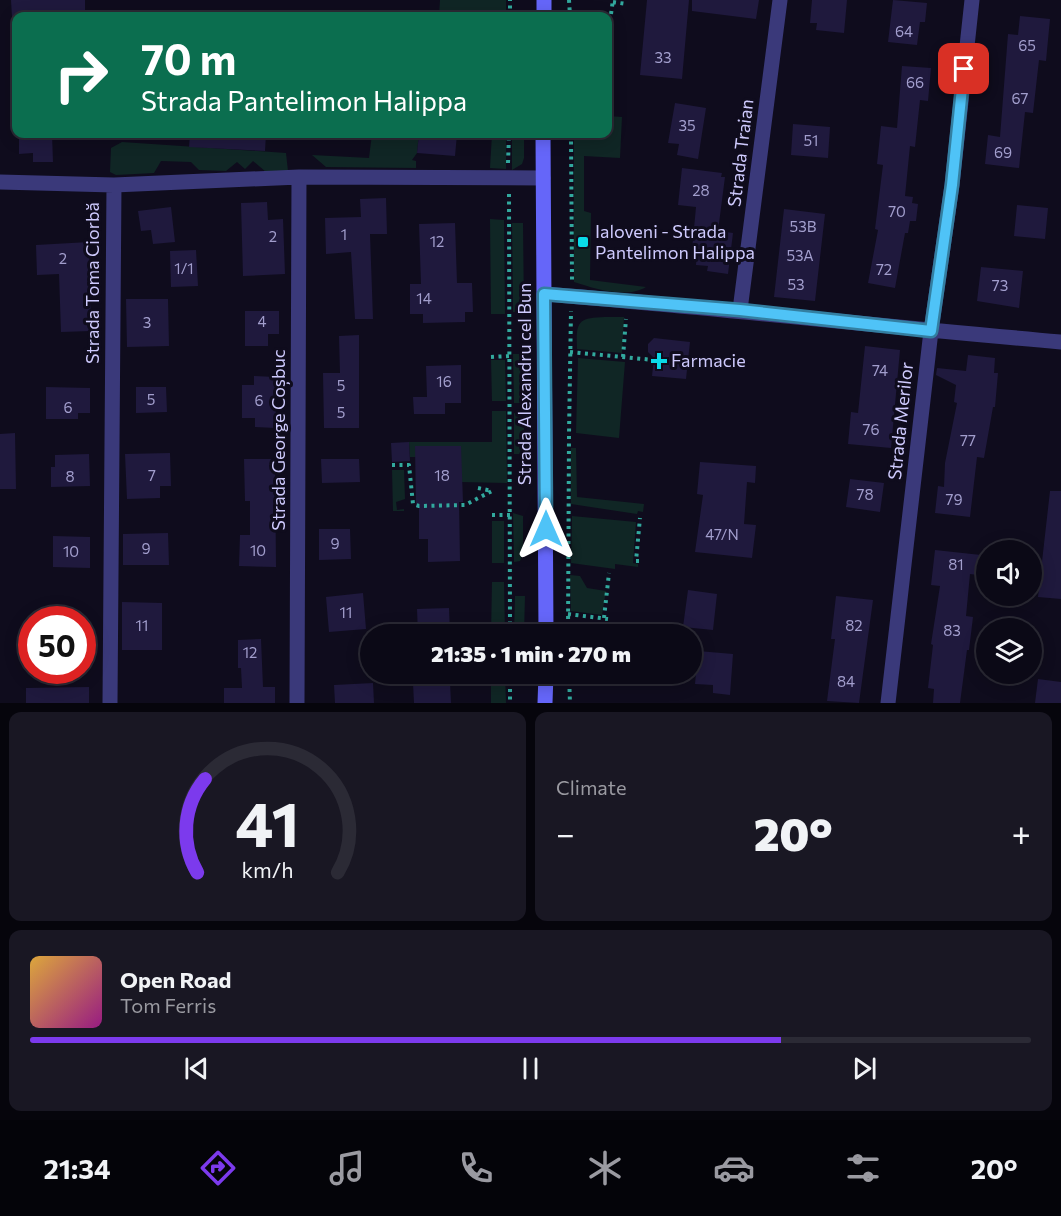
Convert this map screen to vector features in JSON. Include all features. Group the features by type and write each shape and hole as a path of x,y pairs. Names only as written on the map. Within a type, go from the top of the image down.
{"main road":[{"name":"Strada Alexandru cel Bun","path":"543,138 546,624"},
{"path":"545,703 546,684"}],"street":[{"name":"Strada Traian","path":"740,310 780,0"},
{"name":"Strada Merilor","path":"888,703 931,331 952,185 972,0"},
{"name":"Strada Toma Ciorbă","path":"110,703 114,185 299,177 543,178"},
{"name":"Strada George Coșbuc","path":"297,703 299,177"},
{"path":"0,182 114,185"},
{"path":"544,294 740,310 931,331 1061,342"}],"path":[{"path":"613,1 626,4"},
{"path":"509,138 510,624"},
{"path":"568,624 572,296 571,138"},
{"path":"623,357 626,315"},
{"path":"571,318 578,317"},
{"path":"570,352 654,360"},
{"path":"491,357 509,356"},
{"path":"392,465 409,465 413,504 419,506 465,505 492,491 478,488"},
{"path":"492,515 510,515"},
{"path":"639,561 636,561 640,518"},
{"path":"568,614 606,618 609,573"},
{"path":"510,684 510,703"},
{"path":"569,684 570,703"}],"green space":[{"path":"440,0 506,0 506,12 439,12"},
{"path":"612,116 622,117 620,158 584,156 584,211 591,213 590,280 646,287 638,291 620,293 574,282 574,138 612,138"},
{"path":"372,138 419,138 417,153 412,160 416,161 416,168 326,167 312,155 369,158"},
{"path":"492,138 506,138 506,169 490,168"},
{"path":"512,138 524,138 522,164 512,170"},
{"path":"122,142 286,153 288,171 266,172 253,161 245,169 237,162 226,171 199,170 191,162 161,161 154,173 116,175 110,172 111,148"},
{"path":"490,219 504,220 505,314 491,314"},
{"path":"512,223 523,223 524,312 513,312"},
{"path":"624,317 622,353 577,349 577,333 580,323 584,320"},
{"path":"513,354 523,354 523,403 514,403"},
{"path":"578,358 625,362 619,438 576,433"},
{"path":"491,360 505,360 506,401 492,401"},
{"path":"492,411 506,411 507,483 461,482 423,457 410,457 409,442 492,442"},
{"path":"514,413 524,413 524,454 514,454"},
{"path":"571,448 576,448 577,497 644,504 643,512 638,511 637,514 571,504"},
{"path":"392,470 404,470 405,499 396,502 397,510 404,509 404,511 393,511"},
{"path":"513,513 523,516 523,554 520,561 514,562"},
{"path":"572,516 636,522 633,563 638,564 638,567 615,564 615,569 571,563"},
{"path":"492,521 504,521 504,563 492,563"},
{"path":"570,575 580,576 587,588 606,591 602,615 571,611"},
{"path":"492,582 504,582 505,624 491,624"},
{"path":"515,596 525,596 524,624 514,624"},
{"path":"491,684 505,684 506,703 491,703"}],"building":[{"path":"11,0 85,0 85,12 12,12 12,17"},
{"path":"647,0 689,0 682,79 640,75"},
{"path":"692,0 759,0 756,19 692,11"},
{"path":"812,0 847,0 844,33 816,30 817,23 810,23"},
{"path":"893,0 927,3 925,22 920,22 917,45 888,42"},
{"path":"1020,16 1050,19 1046,61 1039,60 1033,113 1025,112 1019,168 985,164 988,135 1000,137 1008,34 1018,35"},
{"path":"902,66 931,68 928,101 920,100 915,147 910,146 905,196 913,197 912,203 918,204 916,221 910,221 908,233 905,233 895,288 868,283 878,230 875,229 883,165 877,164 881,126 897,128"},
{"path":"675,103 706,108 698,159 677,155 679,144 668,143"},
{"path":"793,124 830,127 828,158 791,155"},
{"path":"19,138 52,138 53,162 33,162 33,153 19,154"},
{"path":"190,138 266,138 265,151 189,147"},
{"path":"419,138 457,138 455,156 417,153"},
{"path":"682,168 722,173 721,177 725,177 718,231 733,233 728,274 707,271 708,266 696,265 697,251 692,250 696,207 678,205"},
{"path":"386,198 387,234 370,234 373,319 355,319 351,252 326,254 325,218 361,217 360,199"},
{"path":"267,202 268,220 283,219 285,274 243,276 241,203"},
{"path":"1017,205 1048,208 1045,239 1014,236"},
{"path":"171,207 175,242 153,244 151,230 141,231 138,211"},
{"path":"784,209 825,214 815,301 774,297"},
{"path":"455,223 457,283 472,283 473,312 465,312 465,322 423,323 423,314 410,314 410,284 421,284 419,224"},
{"path":"89,242 91,331 61,332 59,274 37,275 36,245"},
{"path":"196,250 198,286 171,287 170,251"},
{"path":"981,267 1023,271 1019,308 977,301"},
{"path":"126,299 168,299 169,346 127,347"},
{"path":"245,311 279,311 279,334 268,334 268,346 245,346"},
{"path":"359,335 359,428 324,428 323,373 340,373 339,336"},
{"path":"654,338 690,342 686,379 652,376 654,358 648,352 648,344"},
{"path":"865,346 900,350 891,448 848,444 851,412 858,413"},
{"path":"968,355 995,358 994,373 998,373 995,407 993,407 984,458 977,457 970,517 935,513 938,486 944,487 945,463 957,403 954,402 956,385 936,375 937,368 966,371"},
{"path":"461,365 461,403 445,403 445,414 414,414 413,397 427,397 426,366"},
{"path":"254,376 276,377 276,428 255,427 255,418 242,418 242,385 254,385"},
{"path":"46,387 90,388 90,413 78,413 78,419 46,419"},
{"path":"136,387 166,387 167,412 136,413"},
{"path":"15,433 16,489 0,489 0,434"},
{"path":"409,442 410,461 392,462 391,443"},
{"path":"415,446 461,446 463,502 459,502 460,561 428,562 428,539 419,539"},
{"path":"170,453 171,486 160,486 160,498 127,499 125,454"},
{"path":"89,454 90,486 51,487 51,467 55,467 55,455"},
{"path":"244,459 275,459 276,567 239,566 240,535 250,535 250,501 245,501"},
{"path":"321,459 359,459 360,482 322,483"},
{"path":"700,462 756,466 755,483 747,482 744,524 756,525 752,558 695,552 703,495 697,494"},
{"path":"850,479 884,483 880,512 846,507"},
{"path":"1050,491 1061,491 1061,599 1042,597 1042,562"},
{"path":"319,529 350,529 351,559 319,560"},
{"path":"168,533 169,565 123,565 123,534"},
{"path":"53,536 90,537 90,568 53,567"},
{"path":"935,550 976,554 976,575 970,574 966,616 973,617 960,703 933,703 934,689 928,688 933,645 931,644 940,586 931,585"},
{"path":"688,590 717,594 713,630 702,629 702,624 683,624"},
{"path":"363,593 366,624 360,624 360,629 329,632 326,597"},
{"path":"836,596 873,600 859,703 827,701 835,639 831,639"},
{"path":"122,602 162,603 162,650 122,650"},
{"path":"449,608 450,624 418,624 417,609"},
{"path":"261,639 263,687 275,687 275,703 224,703 224,688 242,688 241,668 238,668 238,640"},
{"path":"702,651 733,654 730,695 713,693 713,685 695,684 702,684"},
{"path":"1042,680 1061,682 1061,703 1035,703 1037,684 1042,684"},
{"path":"373,684 374,703 335,703 334,685"},
{"path":"413,684 450,684 451,703 414,703"},
{"path":"89,687 89,703 26,703 26,688"}],"place":[{"name":"Ialoveni - Strada Pantelimon Halippa","path":"583,242"},
{"name":"Farmacie","path":"659,361"}],"route":[{"path":"546,529 544,294 740,310 931,331 952,185 964,69"}]}
